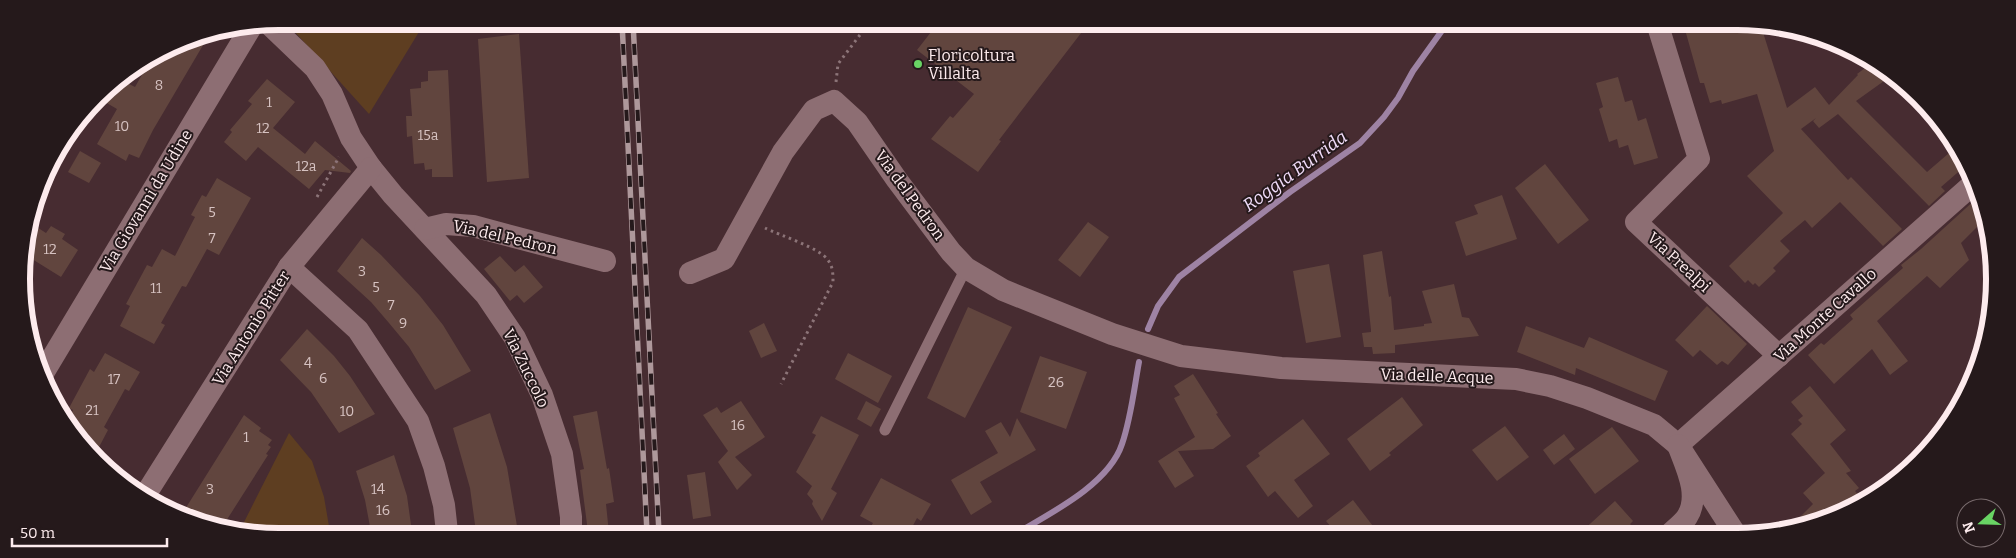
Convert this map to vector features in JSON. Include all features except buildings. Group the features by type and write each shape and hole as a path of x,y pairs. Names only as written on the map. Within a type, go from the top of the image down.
{"street":[{"path":"275,30 315,68 332,94 351,138 371,168 425,229"},
{"name":"Via Prealpi","path":"1659,30 1699,160 1636,222 1779,356"},
{"name":"Via Giovanni da Udine","path":"46,368 248,32"},
{"path":"690,273 724,260 783,152 814,110 834,102"},
{"name":"Via del Pedron","path":"834,102 857,122 897,180 951,252 966,268 1002,290 1112,334 1181,356"},
{"name":"Via Antonio Pitter","path":"148,491 288,267 371,168"},
{"name":"Via Monte Cavallo","path":"1678,445 1969,188"},
{"name":"Via del Pedron","path":"425,229 446,224 473,226 605,261"},
{"name":"Via Zuccolo","path":"425,229 486,295 515,338 542,395 562,454 571,528"},
{"path":"288,267 358,330 418,421 434,466 444,505 447,528"},
{"name":"Via delle Acque","path":"1181,356 1281,368 1516,379 1550,386 1654,425 1678,445 1730,528"},
{"path":"1676,528 1687,517 1692,503 1693,488 1678,445"},
{"name":"Via delle Acque","path":"1687,517 1700,517 1724,528"}],"lane":[{"path":"885,430 966,268"}],"path":[{"path":"834,102 838,64 864,30"},
{"path":"746,219 812,248 827,258 833,270 834,282 781,384"}],"shaded area":[{"path":"293,30 420,30 369,114"},
{"path":"289,433 312,461 324,497 329,528 279,528 242,525"}],"waterway":[{"name":"Roggia Burrida","path":"1148,329 1158,306 1179,277 1290,192 1360,143 1384,117 1398,98 1413,71 1442,30"},
{"name":"Roggia Burrida","path":"1026,528 1077,496 1105,472 1115,458 1122,444 1128,424 1139,362"}],"railway":[{"path":"622,30 647,528"},
{"path":"633,30 659,528"}],"place":[{"name":"Floricoltura Villalta","path":"918,64"}]}
